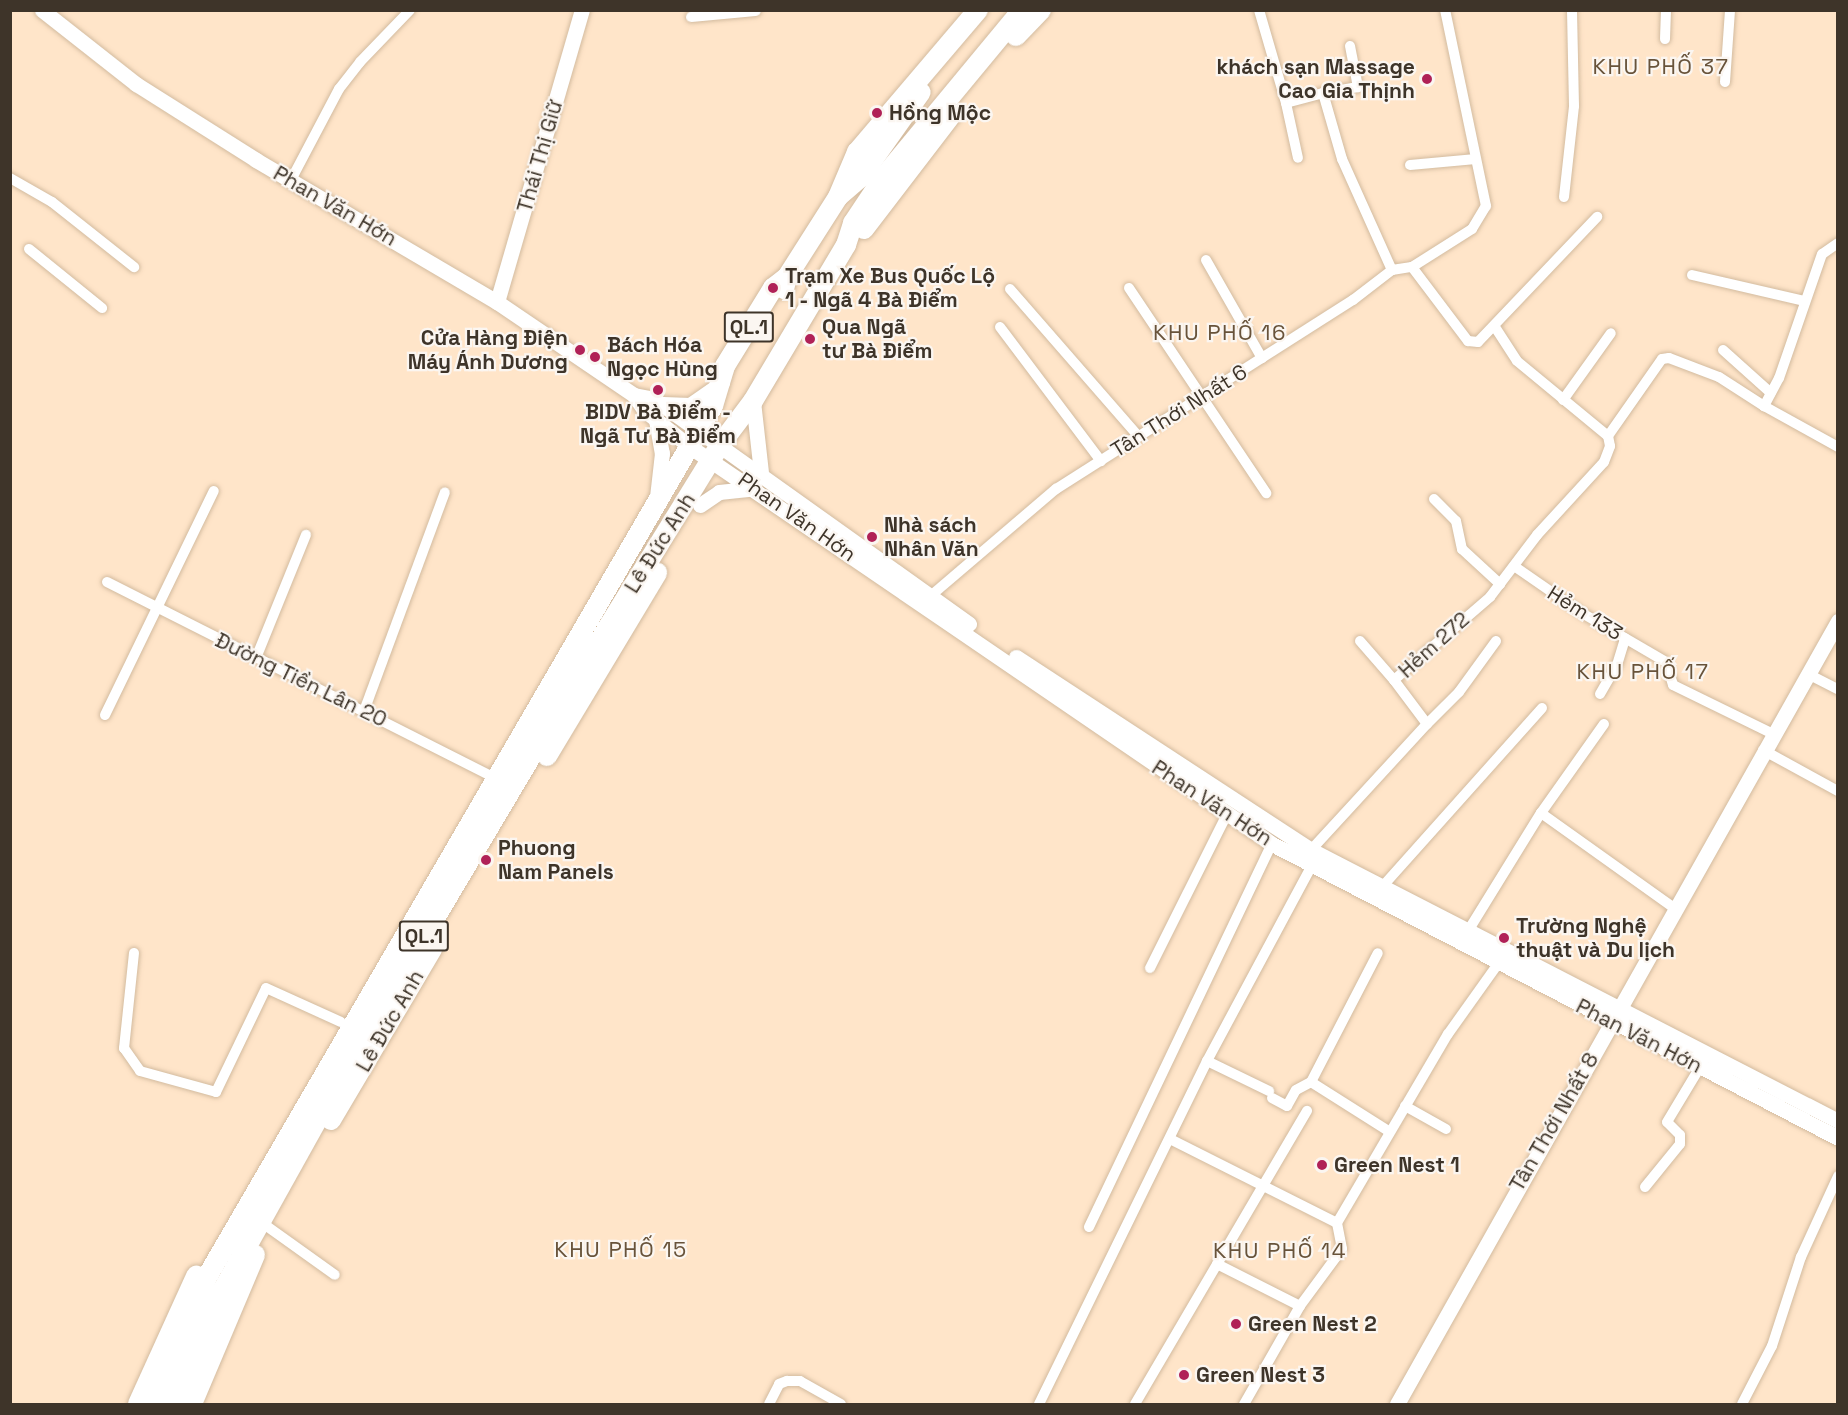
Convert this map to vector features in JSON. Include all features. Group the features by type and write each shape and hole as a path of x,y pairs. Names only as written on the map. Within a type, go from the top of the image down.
{"highway":[{"name":"Lê Đức Anh","path":"138,1404 180,1303 346,1025 490,775 694,439 722,383 725,366 773,288 787,277 833,205 847,171 873,131 978,10"},
{"name":"Lê Đức Anh","path":"833,205 860,178 911,105 991,10"},
{"name":"QL.1","path":"699,480 753,401 846,245 853,224 883,178 1022,17 1041,10"},
{"name":"Lê Đức Anh","path":"614,631 700,505 699,480"},
{"name":"Lê Đức Anh","path":"172,1404 221,1293 614,631 699,480"},
{"name":"Lê Đức Anh","path":"153,1404 208,1275 346,1025"},
{"name":"Lê Đức Anh","path":"192,1404 226,1315 268,1227 353,1071"}],"main road":[{"name":"Phan Văn Hớn","path":"42,10 136,84 291,180 497,302 634,395 657,420 716,452 761,472 926,599 1272,844 1311,867 1838,1138"},
{"name":"Thái Thị Giữ","path":"497,302 582,10"},
{"path":"661,403 690,405 722,383"},
{"name":"Phan Văn Hớn","path":"634,395 661,403 694,439"},
{"path":"753,401 761,472"},
{"path":"655,504 662,453 657,420"},
{"name":"Phan Văn Hớn","path":"716,452 755,488 1311,850 1838,1121"},
{"path":"700,505 719,492 755,488"},
{"name":"Tân Thới Nhất 8","path":"1397,1404 1620,1007 1673,907 1838,621"}],"street":[{"path":"291,180 339,89 360,62 410,10"},
{"path":"1259,10 1286,103 1298,158"},
{"name":"Tân Thới Nhất 6","path":"926,599 1056,489 1201,398 1392,270 1412,267 1472,229 1486,206 1445,10"},
{"path":"1564,197 1574,106 1572,10"},
{"path":"1665,39 1666,10"},
{"path":"1725,82 1730,10"},
{"path":"691,17 756,11"},
{"path":"1286,103 1358,87 1350,46"},
{"path":"1323,93 1342,159 1392,270"},
{"path":"1410,165 1476,159"},
{"path":"10,178 52,202 134,267"},
{"path":"1412,267 1468,341 1478,342 1596,217"},
{"path":"1764,406 1771,393 1822,254 1838,243"},
{"path":"29,249 102,308"},
{"path":"1206,260 1262,358"},
{"path":"1692,275 1805,301"},
{"path":"1129,288 1266,493"},
{"path":"1010,289 1139,437"},
{"path":"1000,327 1101,461"},
{"path":"1494,327 1516,361 1608,436 1662,359 1669,358 1719,377 1764,406 1838,447"},
{"path":"1563,400 1611,333"},
{"path":"1723,350 1771,393"},
{"name":"Hẻm 272","path":"1427,724 1394,680 1500,584 1604,462 1610,446 1608,436"},
{"path":"105,715 214,491"},
{"path":"364,711 446,492"},
{"path":"1434,499 1456,521 1462,549 1500,584"},
{"path":"256,658 306,535"},
{"name":"Hẻm 133","path":"1514,566 1666,662 1673,685 1773,734"},
{"name":"Đường Tiền Lân 20","path":"107,582 158,610 490,775"},
{"path":"1600,694 1617,665 1625,638"},
{"path":"1360,641 1394,680"},
{"path":"1311,850 1459,692 1496,641"},
{"path":"1808,674 1838,689"},
{"path":"1382,887 1542,708"},
{"path":"1468,931 1541,813 1604,724"},
{"path":"1763,750 1838,791"},
{"path":"1541,813 1673,907"},
{"path":"1150,968 1227,814"},
{"path":"1089,1227 1272,844"},
{"path":"1039,1404 1207,1061 1311,867"},
{"path":"134,953 124,1048 140,1071 216,1092 266,988 346,1025"},
{"path":"1207,1061 1287,1106 1296,1090 1311,1082 1378,953"},
{"path":"1244,1404 1300,1306 1342,1249 1337,1223 1448,1034 1498,964"},
{"path":"1645,1187 1680,1144 1680,1135 1666,1122 1700,1067"},
{"path":"1311,1082 1390,1132"},
{"path":"1405,1106 1446,1129"},
{"path":"1134,1404 1307,1111"},
{"path":"1170,1139 1337,1223"},
{"path":"1742,1404 1772,1346 1801,1257 1838,1176"},
{"path":"268,1227 335,1275"},
{"path":"1217,1264 1300,1306"},
{"path":"769,1404 779,1384 787,1382 800,1382 841,1404"}],"place":[{"name":"khách sạn Massage Cao Gia Thịnh","path":"1427,79"},
{"name":"Hồng Mộc","path":"877,113"},
{"name":"Trạm Xe Bus Quốc Lộ 1 - Ngã 4 Bà Điểm","path":"773,288"},
{"name":"Qua Ngã tư Bà Điểm","path":"810,339"},
{"name":"Cửa Hàng Điện Máy Ánh Dương","path":"580,350"},
{"name":"Bách Hóa Ngọc Hùng","path":"595,357"},
{"name":"BIDV Bà Điểm - Ngã Tư Bà Điểm","path":"658,390"},
{"name":"Nhà sách Nhân Văn","path":"872,537"},
{"name":"Phuong Nam Panels","path":"486,860"},
{"name":"Trường Nghệ thuật và Du lịch","path":"1504,938"},
{"name":"Green Nest 1","path":"1322,1165"},
{"name":"Green Nest 2","path":"1236,1324"},
{"name":"Green Nest 3","path":"1184,1375"}],"district":[{"name":"KHU PHỐ 37","path":"1661,67"},
{"name":"KHU PHỐ 16","path":"1220,333"},
{"name":"KHU PHỐ 17","path":"1643,672"},
{"name":"KHU PHỐ 15","path":"621,1250"},
{"name":"KHU PHỐ 14","path":"1280,1251"}]}
